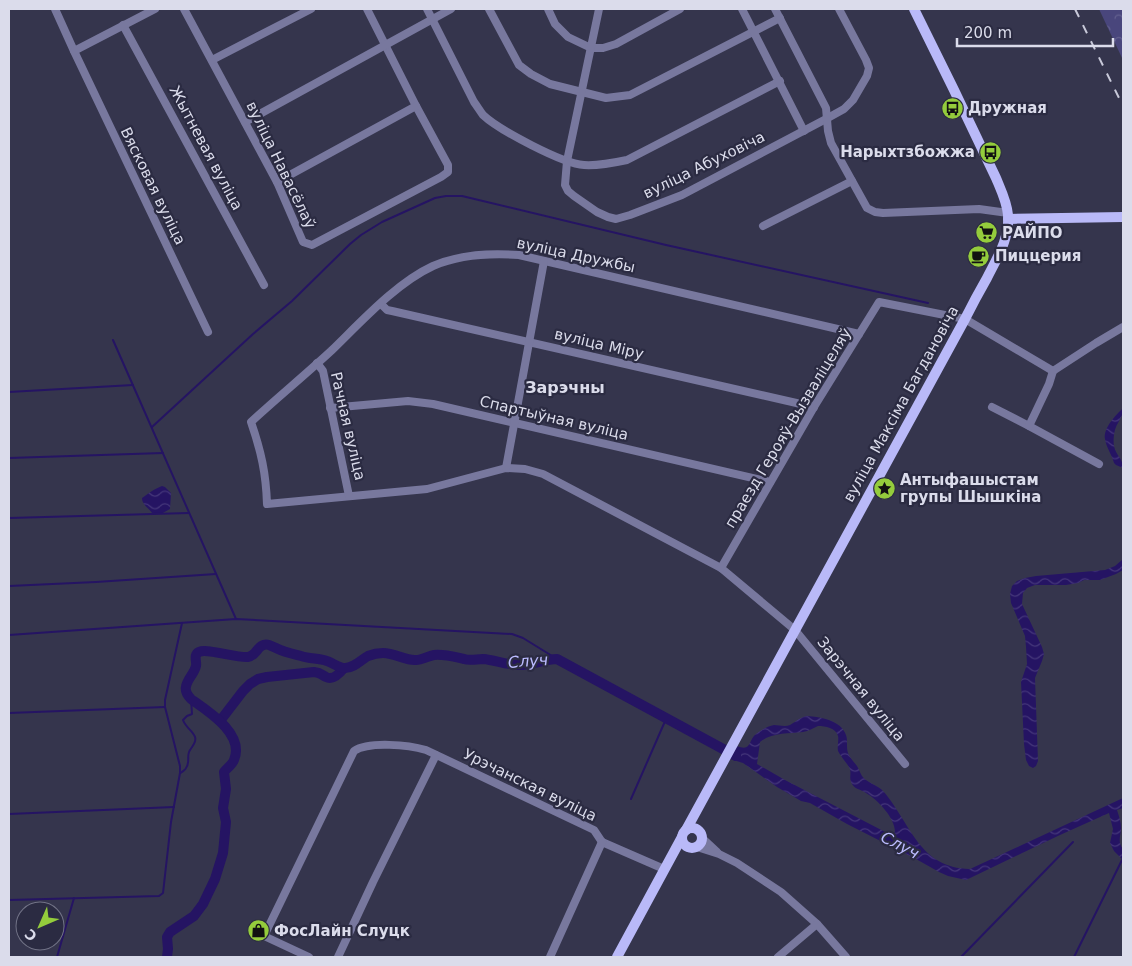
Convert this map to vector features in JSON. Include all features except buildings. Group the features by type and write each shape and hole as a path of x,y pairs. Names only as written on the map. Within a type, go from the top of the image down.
{"main road":[{"name":"вуліца Максіма Багдановіча","path":"617,957 1003,246 1008,216 1002,193 914,9"},
{"path":"1008,216 1123,217"},
{"path":"700,802 699,818 702,836 701,842 693,848 684,844 684,834 690,828 694,828 702,836"},
{"name":"вуліца Максіма Багдановіча","path":"666,866 674,857 693,848"}],"street":[{"name":"Вясковая вуліца","path":"55,9 208,332"},
{"path":"74,51 155,9"},
{"name":"вуліца Навасёлаў","path":"184,9 277,182 303,242 312,245 448,172 448,165 416,106"},
{"path":"212,60 310,9"},
{"path":"277,182 416,106 367,9"},
{"path":"427,9 474,102 483,115 526,143 567,161 584,165 627,160 780,81"},
{"path":"245,122 451,9"},
{"path":"489,9 519,65 550,84 606,98 630,94 780,18"},
{"path":"548,9 563,32 591,48 603,48 616,44 680,9"},
{"path":"567,161 599,9"},
{"path":"742,9 804,131"},
{"path":"775,9 826,108 826,119 831,143 867,208 883,213 979,208 1008,216"},
{"name":"вуліца Абуховіча","path":"567,161 566,184 568,191 597,212 616,219 630,216 682,195 826,119 853,100 867,76 869,68 839,9"},
{"name":"Жытневая вуліца","path":"123,25 264,285"},
{"path":"763,226 852,182"},
{"name":"вуліца Дружбы","path":"349,496 267,504 263,462 251,422 396,290 414,276 433,266 453,259 473,255 519,255 859,334"},
{"path":"349,496 427,489 506,468 544,261"},
{"name":"праезд Герояў-Вызваліцеляў","path":"720,568 814,407 879,302 965,319"},
{"name":"вуліца Міру","path":"381,304 386,310 814,407"},
{"path":"965,319 1053,371"},
{"path":"1029,426 1049,384 1053,371 1123,327"},
{"name":"Рачная вуліца","path":"318,363 323,371 349,496"},
{"name":"Спартыўная вуліца","path":"330,408 408,401 433,404 770,482"},
{"path":"992,407 1099,464"},
{"name":"Зарэчная вуліца","path":"506,468 525,469 544,474 720,568 795,630 905,764"},
{"name":"Урэчанская вуліца","path":"309,957 264,936 354,751 365,746 376,745 414,747 426,750 594,830 602,842 550,957"},
{"path":"338,957 436,755"},
{"path":"702,836 719,854"},
{"path":"602,842 666,866"},
{"path":"693,848 719,854 757,875 781,892 817,924 846,957"},
{"path":"778,957 817,924"}],"green space":[{"path":"1099,9 1123,9 1123,60"}],"water":[{"path":"1123,408 1122,416 1114,434 1114,446 1123,468 1114,463 1105,435 1111,422"},
{"path":"162,486 171,493 170,509 161,514 152,513 144,505 142,498"},
{"path":"1123,559 1123,570 1100,580 1084,580 1066,585 1035,585 1027,588 1023,593 1022,604 1044,654 1035,678 1038,761 1033,768 1029,766 1026,760 1024,744 1021,682 1027,664 1025,636 1011,603 1010,594 1012,586 1017,581 1036,576 1105,570 1115,566"},
{"path":"807,716 824,718 840,726 846,735 848,753 862,776 884,792 918,842 927,853 939,861 953,867 970,869 1123,798 1123,808 1117,810 1121,824 1120,841 1123,849 1123,860 1114,851 1110,843 1113,829 1109,813 966,880 948,876 810,803 801,801 743,763 730,759 737,746 745,748 756,734 769,726 790,725","holes":["818,726 830,728 837,733 838,751 850,769 852,785 871,796 889,815 895,832 891,835 757,764 760,742 770,736 805,732"]}],"waterway":[{"path":"152,427 253,334 292,301 361,235 382,222 435,198 446,196 462,196 666,245 928,303"},
{"path":"113,340 236,619"},
{"path":"9,392 133,385"},
{"path":"9,458 163,453"},
{"path":"9,518 189,513"},
{"path":"9,586 216,574"},
{"path":"9,635 236,619 512,634 523,638 557,659"},
{"path":"9,900 159,896 163,893 171,822 180,773 165,700 182,623"},
{"name":"Случ","path":"167,957 167,937 170,932 194,916 203,904 215,879 223,853 226,822 223,808 226,789 224,772 233,762 236,750 230,732 215,717 191,699 186,691 186,685 195,669 196,656 199,652 208,651 248,657 254,654 262,645 269,645 288,653 324,660 345,668 354,665 368,656 381,653 412,660 442,655 466,660 483,659 520,665 557,659 736,756"},
{"path":"220,721 243,691 258,679 314,672 331,678 344,668"},
{"path":"180,773 187,766 189,752 195,741 194,735 183,720 192,714 191,699"},
{"path":"9,713 165,707"},
{"path":"631,799 666,719"},
{"path":"9,814 174,807"},
{"path":"961,957 1073,842"},
{"path":"1074,957 1122,860"},
{"path":"57,957 74,898"}],"railway":[{"path":"1075,9 1123,106"}],"place":[{"name":"Дружная","path":"952,108"},
{"name":"Нарыхтзбожжа","path":"991,152"},
{"name":"РАЙПО","path":"986,233"},
{"name":"Пиццерия","path":"979,256"},
{"name":"Антыфашыстам групы Шышкіна","path":"884,489"},
{"name":"ФосЛайн Слуцк","path":"258,931"}],"district":[{"name":"Зарэчны","path":"565,387"}]}
